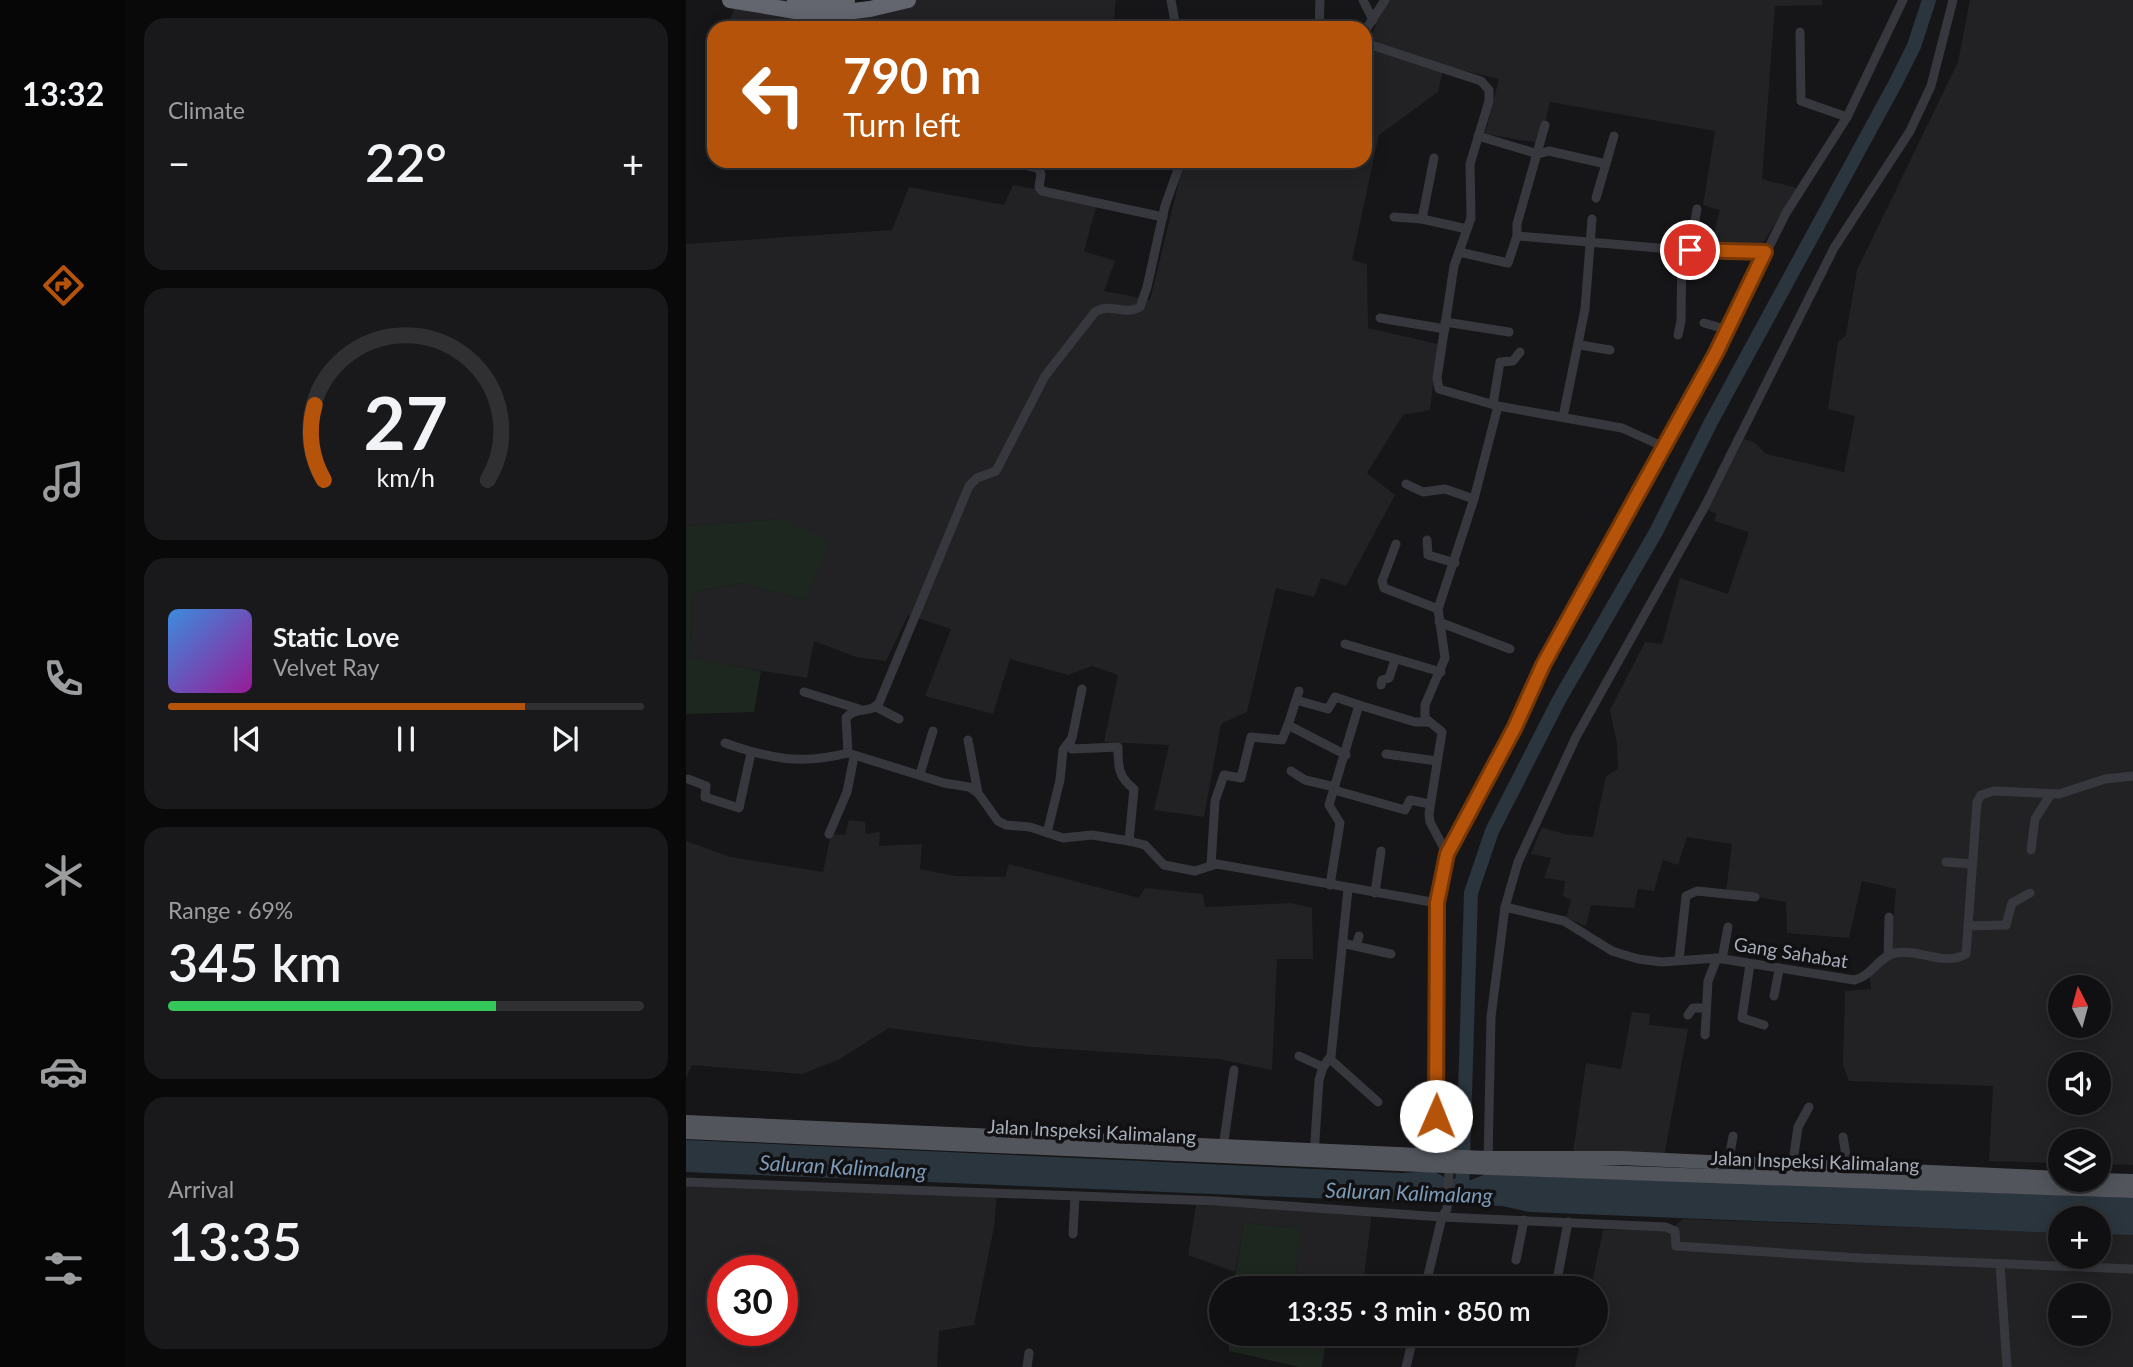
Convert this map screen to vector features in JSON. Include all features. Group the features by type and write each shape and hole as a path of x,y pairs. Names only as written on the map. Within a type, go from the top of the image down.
{"highway":[{"path":"730,0 818,15 870,9 908,0"},
{"path":"786,0 806,4 847,0"}],"main road":[{"name":"Jalan Inspeksi Kalimalang","path":"686,1122 794,1133"},
{"name":"Jalan Inspeksi Kalimalang","path":"686,1132 1010,1141 1446,1162 1543,1162 1849,1174 2048,1178"},
{"name":"Jalan Inspeksi Kalimalang","path":"1849,1174 2133,1191"},
{"path":"2111,1180 2133,1181"}],"street":[{"path":"1171,0 1175,21"},
{"path":"1318,21 1320,0"},
{"path":"1363,0 1373,20"},
{"path":"1373,20 1385,0"},
{"path":"1428,1276 1444,1213 1446,1162 1437,1144 1437,903 1447,854 1515,727 1543,665 1728,330 1786,213 1847,117 1902,0"},
{"path":"1486,1163 1488,1058 1505,907 1522,852 1576,737 1705,506 1834,248 1875,189 1920,112 1931,86 1953,0"},
{"path":"1800,32 1801,101 1847,117"},
{"path":"1372,45 1486,85 1489,101 1470,164 1472,211 1459,252 1445,325 1437,378 1439,389 1495,405 1622,428 1664,447"},
{"path":"1459,252 1508,263 1545,125"},
{"path":"1478,136 1538,154 1549,150 1606,163"},
{"path":"1596,198 1614,136"},
{"path":"1422,219 1434,158"},
{"path":"1038,168 1042,191 1163,217"},
{"path":"876,707 970,486 977,478 996,471 1045,376 1095,312 1107,307 1128,311 1140,307 1179,168"},
{"path":"1678,335 1686,250 1698,209"},
{"path":"1394,217 1422,219 1467,229"},
{"path":"1563,416 1580,345 1592,219"},
{"path":"1517,236 1686,250 1765,252"},
{"path":"1380,318 1509,332"},
{"path":"1704,323 1728,330"},
{"path":"1580,345 1610,350"},
{"path":"1447,854 1430,822 1430,804 1442,732 1429,722 1424,713 1446,652 1438,609 1474,499 1495,405 1500,362 1513,361 1520,352"},
{"path":"1406,484 1423,492 1445,489 1474,499"},
{"path":"1427,540 1428,555 1455,563"},
{"path":"1395,544 1382,581 1384,588 1438,609"},
{"path":"1439,622 1510,649"},
{"path":"1345,643 1441,672"},
{"path":"1381,685 1382,680 1389,678 1395,660"},
{"path":"1047,833 1060,780 1063,750 1070,742 1082,688"},
{"path":"804,692 862,710"},
{"path":"1211,865 1215,801 1224,775 1241,778 1252,736 1280,741 1297,696 1328,709 1335,696 1415,722 1429,722"},
{"path":"1330,886 1340,823 1339,817 1329,809 1359,705"},
{"path":"829,834 847,792 851,755 846,718 876,707 899,719"},
{"path":"1288,725 1346,755"},
{"path":"920,774 933,731"},
{"path":"968,740 978,793"},
{"path":"1070,742 1073,749 1118,747 1118,768 1123,782 1134,789 1129,841"},
{"path":"725,743 751,753 790,760 851,755 944,783 969,787 978,793 1002,824 1030,827 1063,838 1092,835 1145,845 1164,865 1195,871 1217,864 1437,903"},
{"path":"688,779 706,786 705,797 738,808 751,753"},
{"path":"1386,754 1437,761"},
{"path":"1291,771 1305,780 1405,810 1410,800 1430,804"},
{"path":"1889,917 1888,956 1902,952 1959,958 1966,954 1977,802 1981,795 1994,791 2051,794 2105,779 2133,776"},
{"path":"2031,850 2035,820 2051,794"},
{"path":"1375,893 1381,851"},
{"path":"1946,862 1972,864"},
{"path":"1314,1156 1348,889"},
{"path":"1679,960 1686,895 1697,891 1755,897"},
{"path":"1968,926 2006,925 2012,903 2030,893"},
{"name":"Gang Sahabat","path":"1505,907 1564,921 1601,945 1626,957 1648,961 1720,958 1779,970 1854,980 1868,975 1888,956"},
{"path":"1704,1035 1708,981 1720,958 1728,928"},
{"path":"1356,946 1359,936"},
{"path":"1342,943 1391,954"},
{"path":"1750,964 1742,1018 1764,1025"},
{"path":"1774,996 1779,970"},
{"path":"1688,1015 1693,1008 1704,1008"},
{"path":"1299,1056 1326,1063 1378,1102"},
{"path":"1223,1151 1234,1070"},
{"path":"1792,1172 1798,1127 1809,1107"},
{"path":"1728,1170 1733,1136"},
{"path":"1843,1137 1849,1174"},
{"path":"686,1182 1444,1213 1667,1227 1675,1231 1675,1246 2133,1269"},
{"path":"1073,1234 1075,1196"},
{"path":"1516,1260 1524,1220"},
{"path":"1558,1275 1568,1222"},
{"path":"2000,1264 2007,1367"},
{"path":"1406,1367 1411,1346"},
{"path":"1027,1367 1029,1353"}],"shaded area":[{"path":"737,0 854,0 855,8 903,0 1116,0 1114,21 730,21"},
{"path":"1388,0 1822,0 1822,5 1775,6 1762,179 1797,188 1760,248 1712,241 1720,210 1703,205 1715,131 1550,102 1540,143 1485,134 1499,79 1444,66 1438,92 1379,135 1372,167 1372,33"},
{"path":"1970,0 2133,0 2133,1165 2111,1164 2111,1129 2048,1129 2048,1163 1989,1161 1993,1086 1849,1081 1843,1065 1845,991 1871,989 1869,971 1891,947 1896,889 1862,881 1849,938 1787,933 1786,902 1726,892 1732,844 1687,837 1678,865 1663,860 1654,891 1638,889 1634,908 1591,905 1586,926 1566,918 1571,900 1563,896 1565,881 1544,878 1551,858 1531,854 1542,827 1564,834 1593,837 1606,776 1618,769 1617,744 1610,710 1645,642 1662,644 1680,578 1728,594 1749,532 1714,521 1717,514 1708,510 1744,439 1754,442 1766,454 1844,472 1855,416 1828,409 1838,342 1846,335 1857,270 1958,62"},
{"path":"1182,168 1372,168 1352,260 1367,264 1368,328 1438,344 1430,410 1403,415 1367,473 1395,495 1346,586 1321,578 1314,597 1276,588 1247,712 1221,724 1204,817 1154,810 1169,745 1104,742 1118,675 1092,666 1068,675 1010,659 993,714 925,696 951,629 908,615 886,661 856,657 814,641 807,678 689,659 693,592 742,583 805,600 782,519 686,526 686,244 892,230 909,187 1004,205 1013,185 1098,200 1084,251 1115,261 1104,291 1150,300"},
{"path":"782,519 831,541 805,600 742,583 693,592 689,658 761,671 754,712 686,714 686,526"},
{"path":"849,820 865,822 866,834 880,832 879,846 922,844 920,869 955,876 1005,877 1009,864 1139,898 1145,888 1203,894 1205,907 1292,903 1312,908 1313,959 1277,959 1272,1070 1219,1059 1031,1047 889,1028 838,1060 802,1074 692,1065 686,1078 686,841 731,857 823,872 831,834 845,835"},
{"path":"1632,1012 1650,1014 1649,1025 1688,1029 1664,1156 1573,1153 1586,1063 1621,1069"},
{"path":"686,1178 997,1195 994,1227 974,1325 939,1331 937,1367 686,1367"},
{"path":"1196,1205 1372,1210 1364,1276 1296,1274 1299,1228 1244,1223 1235,1272 1188,1255"},
{"path":"1683,1219 2048,1233 2048,1269 2111,1269 2111,1234 2133,1235 2133,1367 1575,1367 1579,1346 1608,1346 1608,1276 1593,1276 1603,1230 1671,1229"},
{"path":"1244,1223 1300,1228 1296,1274 1316,1276 1235,1276"},
{"path":"1229,1346 1325,1346 1322,1367 1299,1367 1229,1351"}],"water":[{"name":"Saluran Kalimalang","path":"686,1140 1403,1173 1433,1171 1446,1178 1471,1180 1488,1173 2133,1198 2133,1235 2111,1234 2111,1206 2048,1206 2048,1233 1529,1212 1502,1206 686,1172"}],"waterway":[{"name":"Saluran Kalimalang","path":"1462,1194 1471,893 1492,831 1559,700 1656,532 1711,422 1895,84 1914,46 1929,0"}],"route":[{"path":"1436,1116 1437,903 1447,854 1515,727 1537,676 1716,353 1765,252 1706,248 1690,250"}]}
